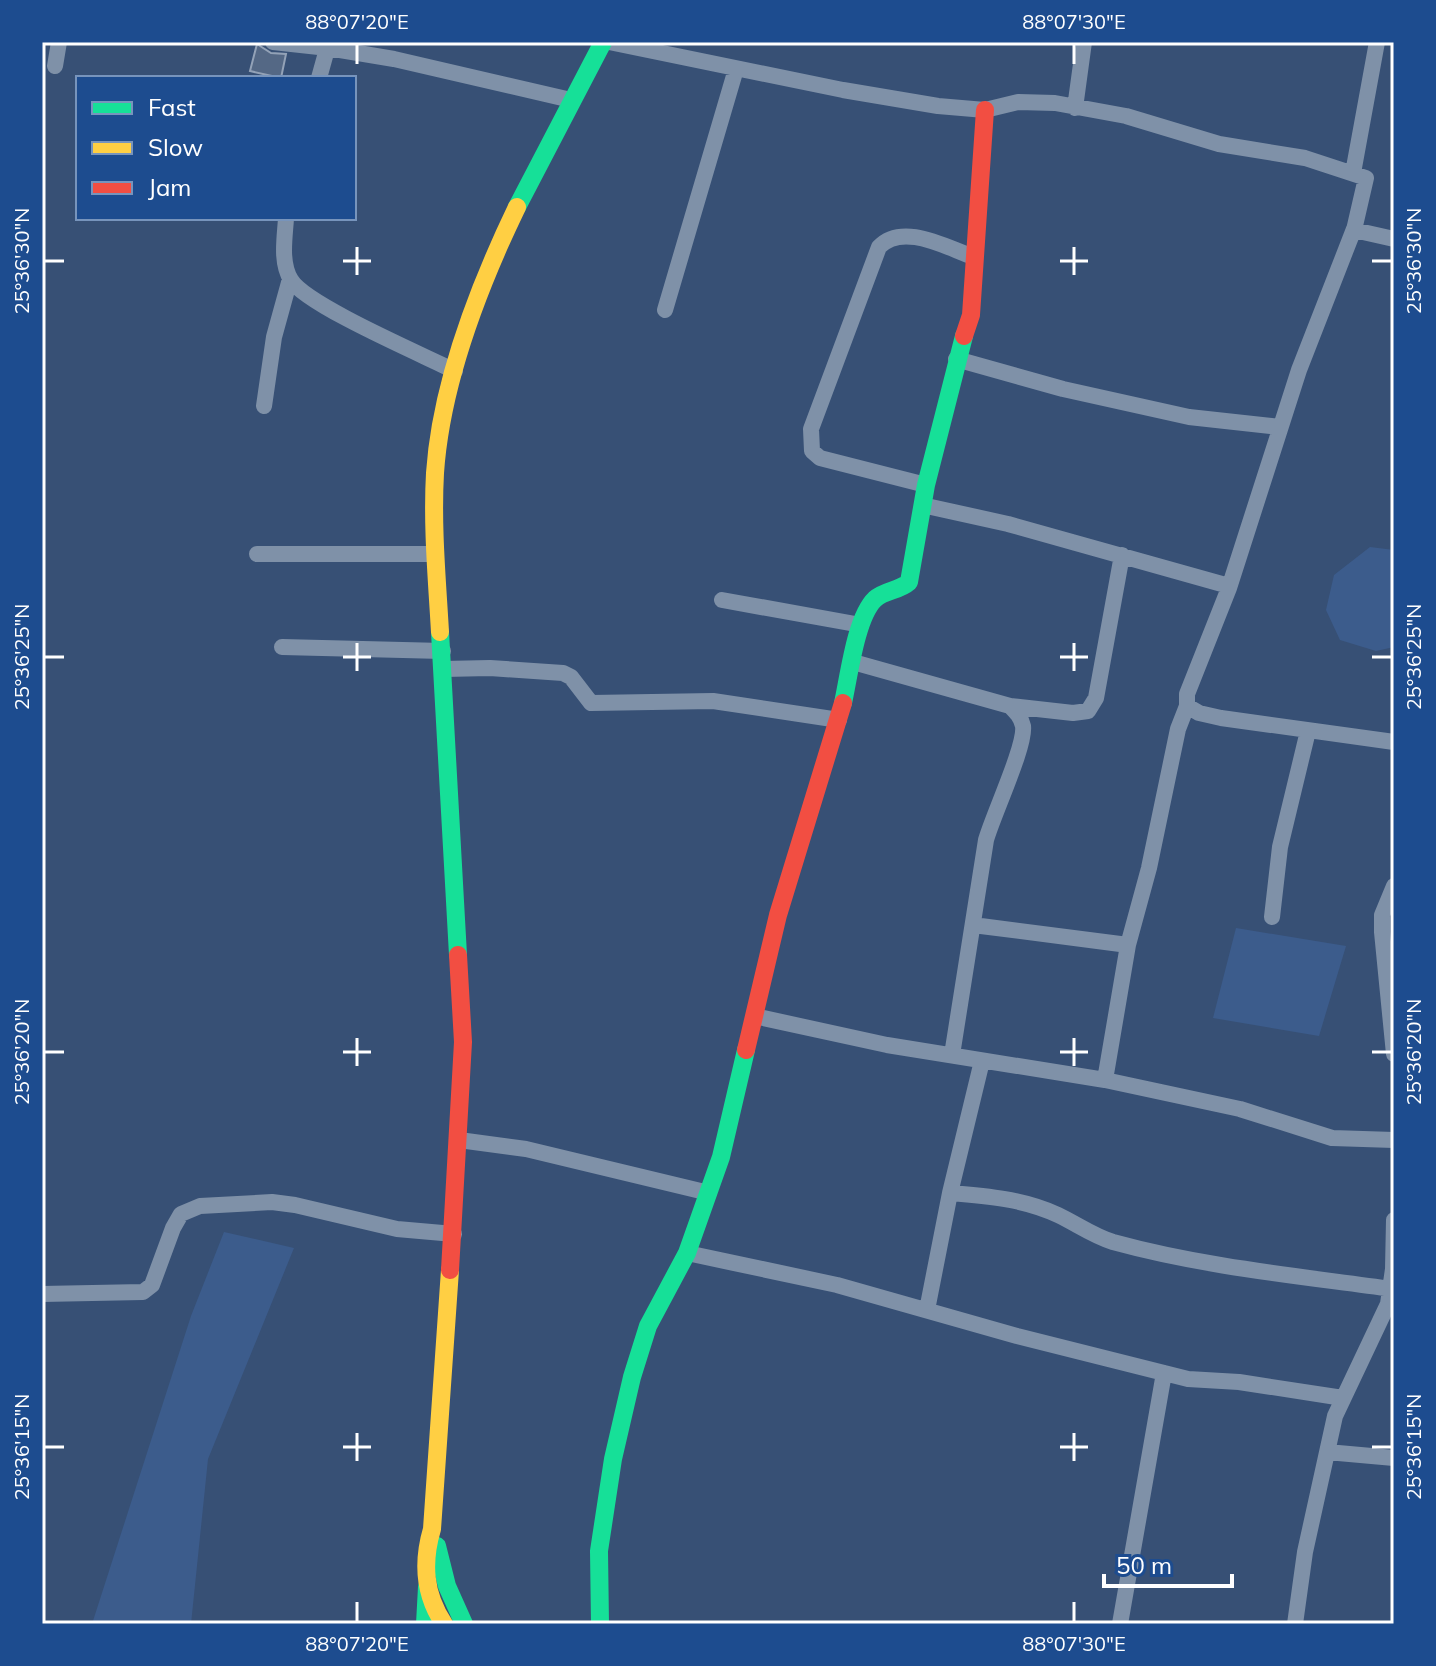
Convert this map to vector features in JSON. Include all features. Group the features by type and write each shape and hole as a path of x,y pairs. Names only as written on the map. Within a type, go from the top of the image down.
{"main road":[{"path":"425,1624 425,1550 432,1529 454,1234 463,1042 436,554 435,473 440,427 486,271 571,100 606,42"},
{"path":"600,1624 599,1551 613,1459 632,1377 648,1326 687,1253 721,1157 791,871 839,720 865,611 874,600 885,593 898,591 909,582 926,485 956,359 971,315 985,110"},
{"path":"432,1529 443,1579 464,1624"},
{"path":"427,1586 431,1603 444,1624"}],"street":[{"path":"55,66 59,42"},
{"path":"273,42 329,45 571,100"},
{"path":"606,42 896,100 985,110 1038,100 1126,116 1219,144 1305,158 1366,178 1354,229 1331,295 1299,370 1229,586 1187,694 1187,706 1178,729 1149,868 1128,945 1105,1080"},
{"path":"1075,108 1084,42"},
{"path":"1353,173 1377,42"},
{"path":"320,76 329,45"},
{"path":"665,310 736,69"},
{"path":"264,406 274,337 290,279 284,254 286,220"},
{"path":"1354,229 1394,239"},
{"path":"926,485 820,458 812,451 811,429 879,247 887,239 912,236 974,257"},
{"path":"290,279 320,304 455,371"},
{"path":"956,359 1063,389 1189,417 1280,427"},
{"path":"922,505 1008,524 1229,586"},
{"path":"257,554 436,554"},
{"path":"853,662 1010,706 1073,713 1088,711 1096,698 1122,555"},
{"path":"722,600 861,625"},
{"path":"282,647 563,673 571,677 591,703 713,701 839,720"},
{"path":"952,1055 986,840 992,817 1023,742 1020,716 1010,706"},
{"path":"1187,706 1199,713 1221,718 1394,742"},
{"path":"1272,917 1280,847 1308,731"},
{"path":"1394,886 1382,915 1394,1054"},
{"path":"973,925 1128,945"},
{"path":"754,1016 887,1045 1105,1080 1255,1112 1332,1138 1394,1140"},
{"path":"927,1310 950,1193 982,1061"},
{"path":"459,1140 526,1149 709,1193"},
{"path":"950,1193 1030,1205 1057,1215 1096,1236 1163,1254 1234,1268 1392,1289"},
{"path":"42,1294 143,1292 156,1277 181,1214 200,1206 272,1202 397,1229 454,1234"},
{"path":"1295,1624 1305,1552 1332,1426 1371,1344 1392,1289 1394,1220"},
{"path":"687,1253 822,1282 1188,1379 1239,1382 1343,1398"},
{"path":"1120,1624 1164,1373"},
{"path":"1327,1452 1394,1458"}],"water":[{"path":"1370,547 1394,550 1394,647 1376,651 1340,640 1326,610 1334,575"},
{"path":"1236,928 1346,946 1319,1036 1213,1018"},
{"path":"224,1232 294,1248 208,1459 191,1624 92,1624 191,1316"}],"building":[{"path":"257,44 271,53 286,54 281,76 250,71"}],"traffic: fast":[{"path":"517,207 603,42"},
{"path":"843,703 854,648 868,608 879,596 909,582 926,485 964,336"},
{"path":"440,632 458,955"},
{"path":"600,1624 599,1551 613,1459 632,1377 648,1326 687,1253 721,1157 746,1050"},
{"path":"437,1546 447,1586 464,1624"},
{"path":"425,1624 427,1587"}],"traffic: slow":[{"path":"440,632 434,513 435,473 445,405 475,303 517,207"},
{"path":"444,1624 432,1601 426,1566 432,1529 450,1270"}],"traffic: jam":[{"path":"964,336 971,315 985,110"},
{"path":"746,1050 778,915 843,703"},
{"path":"450,1270 463,1042 458,955"}]}
